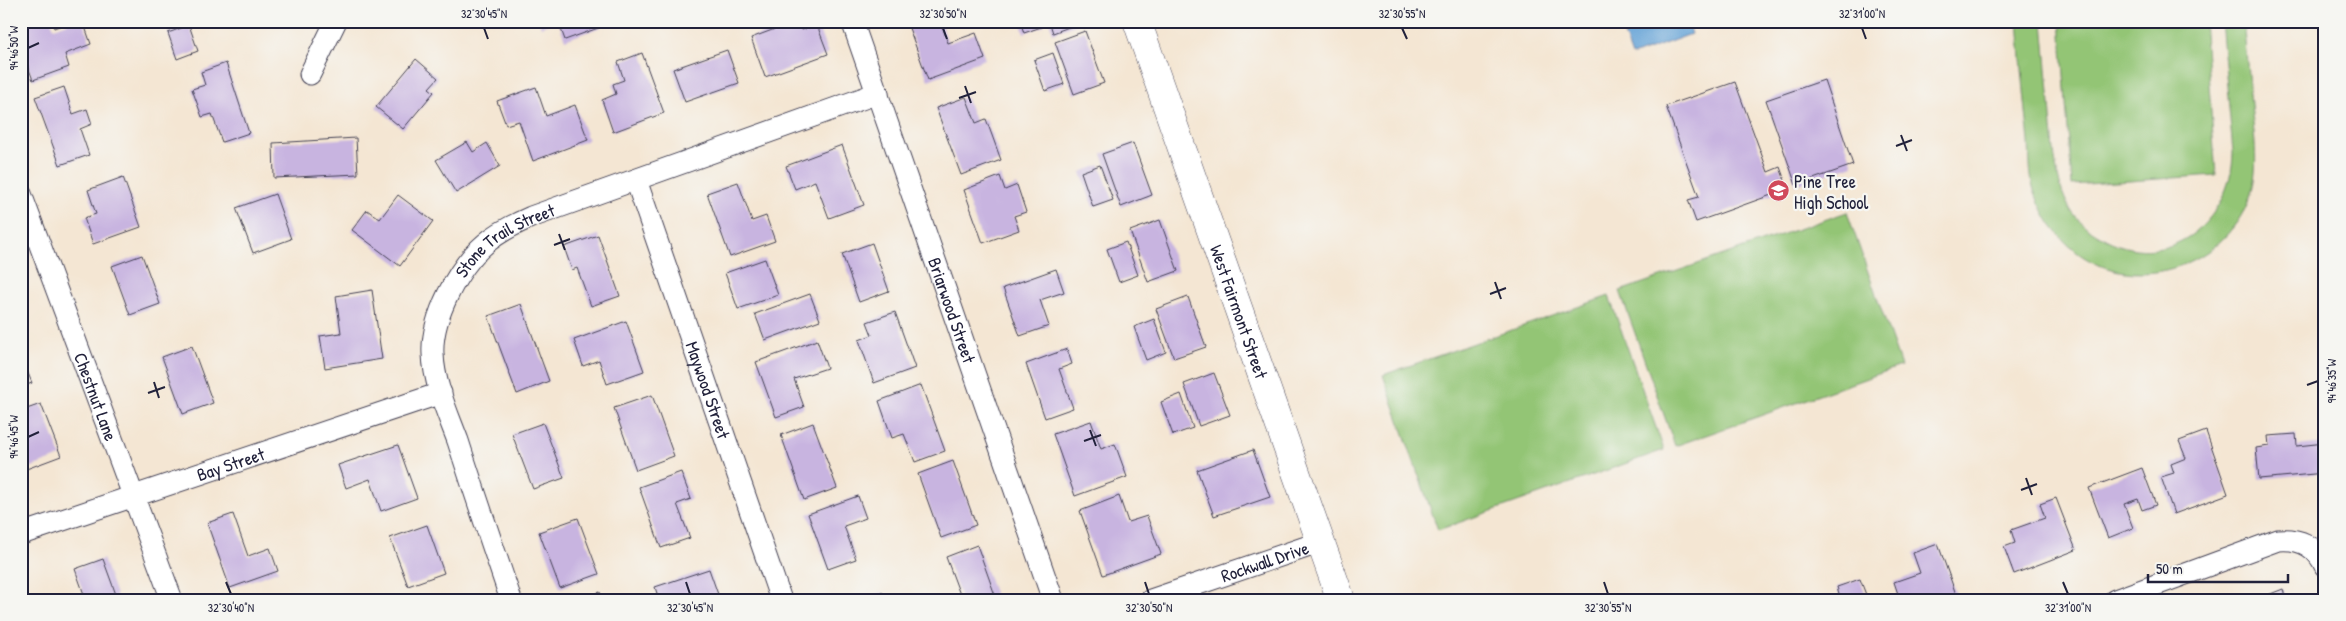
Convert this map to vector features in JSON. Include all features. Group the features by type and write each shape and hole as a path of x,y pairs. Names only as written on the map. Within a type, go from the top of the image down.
{"street":[{"path":"310,74 336,21"},
{"name":"Briarwood Street","path":"852,21 1054,600"},
{"name":"West Fairmont Street","path":"1137,21 1341,600"},
{"name":"Stone Trail Street","path":"511,600 441,392 433,354 434,337 447,297 471,257 486,242 507,228 531,217 878,93"},
{"name":"Maywood Street","path":"636,180 782,600"},
{"name":"Chestnut Lane","path":"21,194 172,600"},
{"name":"Bay Street","path":"21,534 441,392"},
{"path":"2115,600 2278,540 2293,540 2306,544 2318,554 2325,566"},
{"name":"Rockwall Drive","path":"1151,600 1321,542"}],"green space":[{"path":"2018,21 2043,21 2056,164 2061,187 2070,209 2083,224 2100,236 2125,247 2148,250 2171,245 2191,235 2208,220 2221,200 2230,177 2233,152 2221,21 2243,21 2255,141 2254,178 2248,202 2233,228 2212,248 2187,263 2160,271 2131,273 2103,267 2078,253 2056,231 2048,220 2034,192 2031,178"},
{"path":"2060,21 2204,21 2216,175 2072,185"},
{"path":"1847,212 1901,366 1675,446 1620,291"},
{"path":"1609,296 1664,450 1438,530 1383,375"}],"water":[{"path":"1619,21 1687,21 1691,34 1632,56"}],"building":[{"path":"30,21 51,21 54,28 73,21 83,21 91,44 65,54 69,67 33,80 21,48 21,25"},
{"path":"539,21 556,21 541,27"},
{"path":"558,21 599,21 601,27 565,40"},
{"path":"799,21 802,30 817,25 828,54 765,77 751,38"},
{"path":"927,21 940,21 948,43 976,33 985,59 928,80 909,28"},
{"path":"1020,21 1042,21 1044,26 1024,33"},
{"path":"1049,21 1085,21 1053,33"},
{"path":"189,25 198,51 177,59 168,33"},
{"path":"1085,31 1104,83 1074,94 1055,42"},
{"path":"727,50 739,83 685,102 673,69"},
{"path":"642,53 664,113 613,132 602,100 616,94 613,84 624,80 618,62"},
{"path":"1053,53 1064,84 1045,91 1034,60"},
{"path":"416,59 438,78 429,88 434,92 403,129 376,107"},
{"path":"226,63 249,133 222,142 212,114 202,117 192,89 205,85 201,72"},
{"path":"1824,80 1853,165 1796,185 1766,100"},
{"path":"1735,82 1768,172 1780,167 1788,189 1696,222 1688,200 1699,197 1666,106"},
{"path":"64,87 73,114 87,109 92,124 80,129 89,155 60,165 35,97"},
{"path":"536,87 546,116 575,105 588,140 533,161 519,121 506,125 497,101"},
{"path":"966,97 976,123 986,119 1001,160 961,175 936,108"},
{"path":"356,138 358,174 274,178 273,143"},
{"path":"467,142 473,152 487,143 500,166 456,193 436,160"},
{"path":"1133,143 1152,195 1121,207 1102,154"},
{"path":"842,145 864,205 829,218 815,181 795,189 786,166"},
{"path":"1100,165 1113,200 1093,207 1081,172"},
{"path":"1000,176 1005,190 1017,185 1026,212 1014,216 1019,230 983,243 964,190"},
{"path":"123,177 141,227 93,244 84,218 96,214 88,190"},
{"path":"738,182 752,221 766,216 775,241 730,257 707,193"},
{"path":"275,194 291,239 253,253 236,208"},
{"path":"398,195 433,221 400,266 352,230 367,210 380,219"},
{"path":"1160,220 1178,271 1148,282 1130,231"},
{"path":"598,235 620,296 591,306 577,268 572,270 564,247"},
{"path":"1126,242 1138,275 1119,282 1107,249"},
{"path":"872,243 889,291 859,302 842,254"},
{"path":"142,255 160,304 130,315 112,266"},
{"path":"765,259 778,295 738,309 725,273"},
{"path":"1056,269 1064,292 1040,300 1049,326 1020,336 1003,288"},
{"path":"372,290 382,359 325,368 320,336 341,333 336,296"},
{"path":"810,294 820,320 765,340 755,314"},
{"path":"1188,297 1206,347 1174,358 1156,309"},
{"path":"521,304 549,381 517,394 488,316"},
{"path":"895,312 915,368 874,383 859,340 872,335 867,322"},
{"path":"1154,319 1166,352 1146,360 1134,327"},
{"path":"626,321 644,371 607,384 599,360 583,366 574,340"},
{"path":"817,340 827,368 794,379 804,407 776,417 756,362"},
{"path":"192,346 213,403 183,414 162,357"},
{"path":"1067,349 1072,364 1059,369 1073,408 1045,418 1026,364"},
{"path":"21,356 32,383 21,387"},
{"path":"1214,373 1230,415 1199,426 1184,384"},
{"path":"921,385 945,451 915,462 904,434 892,438 879,401"},
{"path":"1181,394 1193,428 1173,435 1161,402"},
{"path":"652,395 674,456 636,470 614,408"},
{"path":"41,404 61,456 21,471 21,411"},
{"path":"1091,421 1101,449 1115,444 1127,477 1075,496 1053,434"},
{"path":"543,423 564,478 533,489 512,434"},
{"path":"813,423 837,488 804,500 781,435"},
{"path":"2206,431 2228,494 2174,514 2161,477 2174,473 2171,464 2186,458 2179,441"},
{"path":"2296,434 2297,446 2325,443 2325,473 2259,479 2256,448 2269,446 2268,436"},
{"path":"398,445 417,498 381,511 370,479 346,488 338,465"},
{"path":"1253,450 1270,497 1214,516 1197,470"},
{"path":"953,461 976,525 941,538 918,474"},
{"path":"2142,468 2156,505 2142,510 2138,499 2124,504 2133,528 2108,538 2089,488"},
{"path":"681,472 691,499 677,504 690,538 661,548 639,487"},
{"path":"858,496 866,518 844,526 856,559 828,569 808,514"},
{"path":"1119,496 1128,522 1147,516 1161,554 1103,575 1080,511"},
{"path":"2056,498 2076,550 2014,574 2004,547 2015,543 2011,530 2045,518 2040,504"},
{"path":"233,514 248,556 270,548 278,571 230,588 207,523"},
{"path":"578,518 599,574 560,588 539,532"},
{"path":"427,525 444,573 408,586 390,538"},
{"path":"1938,544 1958,600 1900,600 1894,582 1920,573 1913,553"},
{"path":"977,545 996,598 962,600 946,557"},
{"path":"103,559 118,600 86,600 75,569"},
{"path":"709,569 720,600 659,600 655,587"},
{"path":"1860,579 1868,600 1841,600 1837,587"},
{"path":"2283,589 2286,600 2255,600"},
{"path":"600,592 603,600 578,600"},
{"path":"882,592 885,600 861,600 861,599"}],"place":[{"name":"Pine Tree High School","path":"1778,191"}]}
